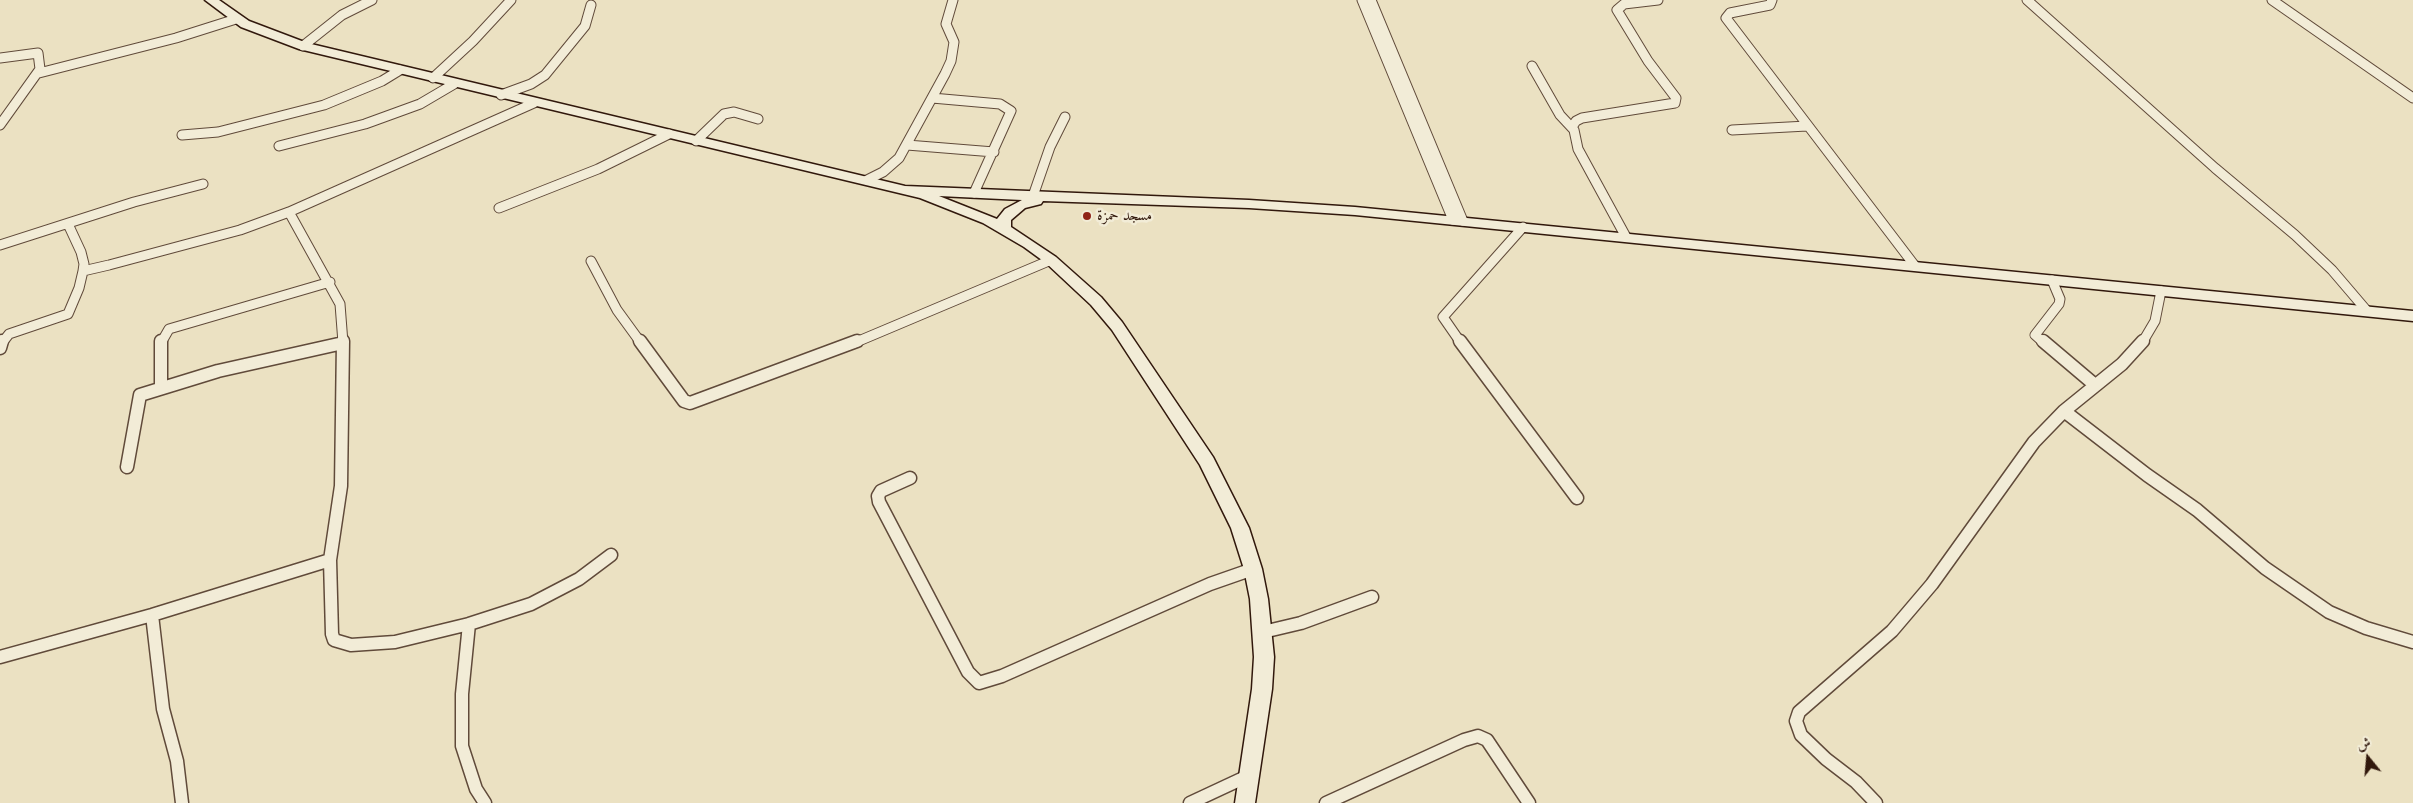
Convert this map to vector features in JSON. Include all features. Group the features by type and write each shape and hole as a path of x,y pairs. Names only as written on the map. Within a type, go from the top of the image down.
{"main road":[{"path":"211,0 236,19 254,28 303,46 454,84 907,190 976,215 1004,229 1051,260 1085,290 1107,313 1181,420 1207,462 1240,528 1253,569 1263,632 1263,680 1245,803"},
{"path":"907,190 1058,198 1249,204 1458,220 2413,316"},
{"path":"976,215 978,205 995,194"},
{"path":"976,215 1058,198"},
{"path":"1004,229 1006,216 1020,205"}],"street":[{"path":"303,46 342,15 372,0"},
{"path":"433,78 480,34 511,0"},
{"path":"867,180 889,168 900,158 951,61 954,39 946,24 953,0"},
{"path":"1362,0 1458,220"},
{"path":"1370,0 1458,220"},
{"path":"1572,127 1574,123 1582,118 1675,103 1676,98 1648,60 1617,10 1624,4 1658,0"},
{"path":"1772,0 1770,5 1730,13 1726,18 1915,266"},
{"path":"2027,0 2222,174 2295,235 2332,270 2367,311"},
{"path":"2272,0 2413,98"},
{"path":"501,95 531,84 544,74 584,26 589,17 591,5"},
{"path":"0,125 39,73 167,40 236,19"},
{"path":"0,58 38,53 39,73"},
{"path":"1532,66 1560,115 1572,127 1578,148 1626,238"},
{"path":"182,135 218,132 324,105 382,81 400,70"},
{"path":"279,146 365,124 420,104 454,84"},
{"path":"932,98 994,103 1008,108 1011,114 974,193"},
{"path":"83,271 240,230 289,212 534,103"},
{"path":"696,141 724,114 737,113 758,119"},
{"path":"1033,196 1050,147 1065,117"},
{"path":"1732,130 1808,126"},
{"path":"499,208 598,169 669,134"},
{"path":"907,145 994,152"},
{"path":"0,245 134,202 203,184"},
{"path":"289,212 312,255 330,282 340,304 343,343 341,486 330,560 332,634 334,640 341,644 352,645 395,642 469,624 531,604 579,579 612,555"},
{"path":"0,348 3,339 9,334 68,314 79,288 84,264 81,252 68,224"},
{"path":"1523,227 1443,317 1487,380 1577,498"},
{"path":"591,261 617,310 684,401 690,403 856,342 1051,260"},
{"path":"2052,280 2060,299 2059,304 2035,335 2095,385"},
{"path":"161,388 160,346 163,337 169,329 330,282"},
{"path":"1876,803 1856,782 1826,759 1801,736 1796,721 1799,712 1806,704 1852,668 1898,624 1932,584 2034,442 2064,411 2122,364 2141,344 2155,321 2161,291"},
{"path":"127,467 138,397 143,393 218,371 343,343"},
{"path":"2064,411 2147,476 2198,510 2265,568 2329,612 2366,628 2413,642"},
{"path":"910,478 881,491 878,496 879,502 968,672 980,683 1002,676 1210,584 1253,569"},
{"path":"0,657 152,615 330,560"},
{"path":"1263,632 1301,623 1372,597"},
{"path":"152,615 163,710 177,761 182,803"},
{"path":"469,624 462,694 462,746 476,789 485,803"},
{"path":"1326,803 1464,740 1478,736 1487,740 1529,803"},
{"path":"1190,803 1250,775"}],"place":[{"name":"مسجد حمزة","path":"1087,216"}]}
